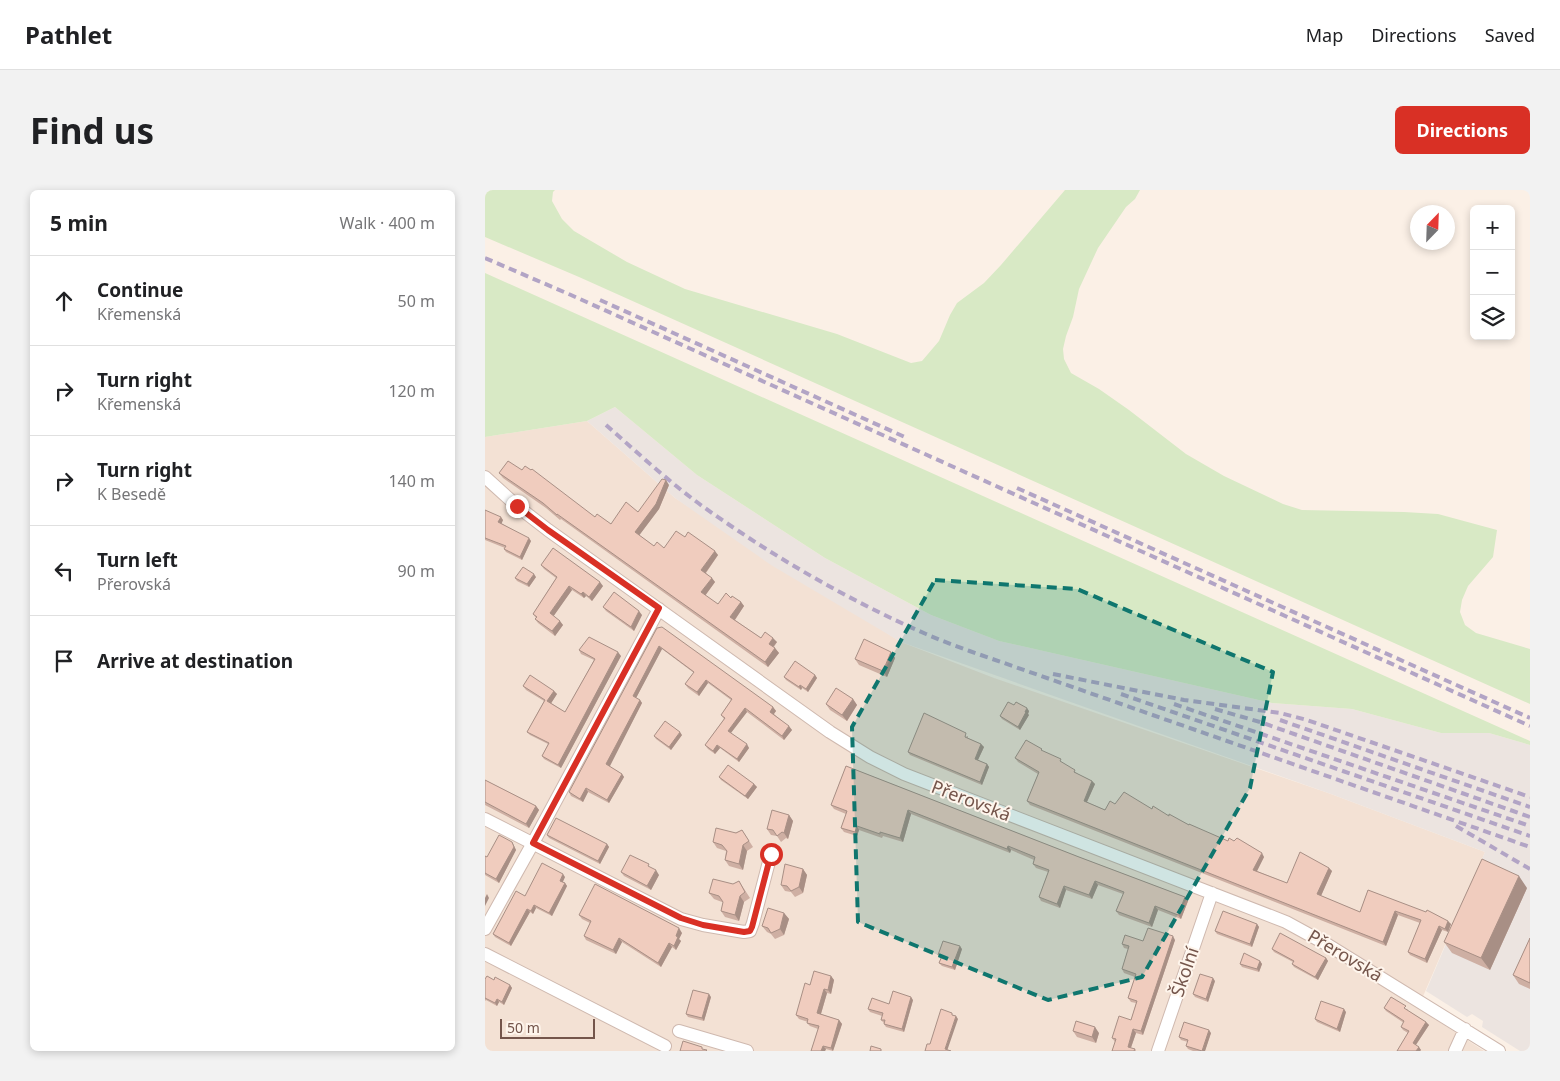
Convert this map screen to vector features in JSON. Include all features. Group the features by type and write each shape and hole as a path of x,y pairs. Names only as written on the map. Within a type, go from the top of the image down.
{"street":[{"name":"Přerovská","path":"485,477 548,530 830,732 877,761 928,784 1270,915 1310,934 1499,1051"},
{"path":"485,928 533,843 659,608"},
{"path":"485,819 681,918 703,925 744,932 750,931 752,927 771,854"},
{"name":"Školní","path":"1158,1051 1212,893"},
{"path":"485,954 665,1046"},
{"path":"1455,1051 1465,1029"},
{"path":"679,1031 740,1050"}],"highlighted area":[{"path":"935,580 1077,589 1273,672 1250,788 1142,977 1048,1000 858,922 852,727"}],"shaded area":[{"path":"615,407 697,475 825,558 931,615 999,641 1272,703 1352,709 1441,733 1489,733 1530,745 1530,1051 1520,1051 1482,1027 1483,1021 1472,1014 1467,1017 1426,991 1485,852 1331,794 901,642 771,565 675,498 587,421"},
{"path":"587,421 675,498 901,642 994,678 1331,794 1485,852 1418,1008 1484,1051 485,1051 485,437"}],"green space":[{"path":"485,190 555,190 552,201 562,219 574,231 627,262 685,289 837,334 911,363 922,361 939,341 957,303 984,283 1065,190 1140,190 1098,248 1079,289 1063,349 1064,359 1071,373 1099,389 1129,410 1186,454 1224,476 1283,504 1302,510 1438,514 1497,530 1493,557 1468,586 1462,600 1460,612 1465,625 1476,633 1530,649 1530,704 579,277 485,237"},
{"path":"485,273 1530,741 1530,745 1489,733 1441,733 1352,709 1272,703 999,641 931,615 825,558 697,475 615,407 587,421 485,437"}],"building":[{"path":"508,461 522,470 525,466 532,469 595,517 597,514 611,524 626,502 638,512 662,479 666,480 656,504 635,532 654,546 657,542 664,548 676,531 685,537 688,532 715,551 701,570 712,578 701,592 718,604 726,593 731,598 732,596 741,602 730,617 761,638 765,632 773,638 769,644 775,648 765,662 499,473"},
{"path":"485,510 501,517 498,522 529,538 520,557 504,549 506,546 485,538"},
{"path":"553,548 600,582 589,597 569,586 550,613 560,621 552,631 535,619 537,617 533,614 557,577 541,565"},
{"path":"523,567 534,574 527,584 515,578"},
{"path":"614,592 639,611 631,627 603,607"},
{"path":"662,627 773,707 770,712 789,726 782,736 745,708 728,731 747,744 737,759 717,745 713,751 705,745 725,718 721,715 732,699 706,680 697,692 685,684 694,672 659,646 633,696 640,700 606,764 622,774 607,800 586,788 580,799 569,792 657,628"},
{"path":"589,637 618,652 558,765 542,756 549,743 527,732 545,700 523,686 530,675 554,691 547,701 565,712 595,659 579,650"},
{"path":"864,639 891,652 883,671 855,659"},
{"path":"795,661 815,675 806,689 800,685 799,687 784,677"},
{"path":"836,688 853,699 842,715 826,704"},
{"path":"1008,702 1014,705 1016,702 1027,708 1018,727 1000,716"},
{"path":"924,713 966,733 965,737 981,744 975,759 987,764 980,782 908,752"},
{"path":"665,721 680,732 669,747 654,736"},
{"path":"1026,740 1041,750 1061,759 1060,761 1075,770 1074,772 1092,781 1084,801 1105,810 1110,801 1115,804 1124,792 1152,809 1153,806 1169,816 1169,814 1189,825 1228,841 1229,838 1234,841 1237,838 1262,853 1253,870 1287,883 1300,852 1329,868 1317,894 1360,912 1368,890 1426,912 1427,910 1448,921 1445,929 1439,926 1425,959 1408,952 1421,920 1395,911 1383,942 1027,801 1039,772 1015,758"},
{"path":"728,765 754,784 745,796 719,777"},
{"path":"846,766 1185,897 1178,915 1155,906 1149,923 1116,911 1124,892 1095,881 1089,895 1064,886 1057,904 1039,897 1049,870 1033,864 1035,857 1008,846 1007,849 908,810 900,838 880,832 880,834 857,826 855,832 841,828 847,811 831,805"},
{"path":"485,780 536,806 526,824 485,802"},
{"path":"772,810 789,815 784,833 782,832 777,836 773,830 767,829"},
{"path":"556,818 607,844 598,861 547,835"},
{"path":"716,828 736,833 742,830 749,841 743,845 739,864 725,860 727,851 722,845 713,842"},
{"path":"499,835 512,842 514,847 496,879 485,873 485,856 487,857"},
{"path":"630,855 649,864 648,866 656,870 647,886 621,872"},
{"path":"1482,859 1519,876 1481,958 1444,942"},
{"path":"542,863 563,874 560,881 565,883 549,913 534,905 531,911 527,909 509,943 493,934 516,891 525,896"},
{"path":"785,864 803,869 799,887 791,891 787,886 781,885"},
{"path":"713,879 733,884 739,881 745,892 740,896 735,915 721,911 723,902 719,896 709,893"},
{"path":"595,884 679,928 674,946 669,943 658,963 619,938 613,950 584,936 591,921 579,915"},
{"path":"768,908 784,913 780,929 771,933 768,928 762,926"},
{"path":"1223,911 1257,924 1250,944 1215,931"},
{"path":"1148,928 1173,936 1141,1031 1133,1029 1128,1047 1135,1049 1134,1051 1112,1051 1116,1039 1112,1038 1119,1016 1131,1020 1137,1001 1128,998 1136,974 1122,969 1129,946 1122,944 1125,935 1143,941"},
{"path":"1280,933 1326,958 1315,977 1292,964 1294,961 1272,949"},
{"path":"1530,938 1530,983 1513,975"},
{"path":"943,941 960,946 952,967 939,963 942,956 938,955"},
{"path":"1244,953 1260,961 1257,969 1240,964"},
{"path":"814,971 831,976 828,990 824,989 817,1013 839,1020 831,1048 823,1046 821,1051 811,1051 819,1026 807,1023 808,1019 796,1015 805,983 810,985"},
{"path":"1200,974 1213,978 1206,999 1193,994"},
{"path":"487,976 494,980 495,977 510,985 502,1002 497,999 495,1003 485,998 485,979"},
{"path":"693,990 709,994 702,1018 686,1014"},
{"path":"893,991 911,997 902,1029 884,1024 885,1020 881,1020 883,1013 868,1009 872,998 889,1004"},
{"path":"1391,997 1426,1022 1413,1043 1419,1047 1416,1051 1397,1051 1409,1031 1401,1027 1404,1021 1384,1008"},
{"path":"1321,1001 1344,1009 1337,1029 1315,1019"},
{"path":"941,1009 956,1016 945,1049 951,1051 925,1051 927,1044 930,1044"},
{"path":"1076,1021 1095,1027 1092,1037 1073,1031"},
{"path":"1184,1022 1209,1030 1202,1051 1186,1046 1188,1040 1179,1037"},
{"path":"683,1041 702,1047 702,1049 707,1050 680,1051"},
{"path":"871,1046 881,1049 881,1051 870,1051"}],"railway":[{"path":"485,258 1530,726"},
{"path":"600,300 907,438"},
{"path":"606,425 654,468 731,526 812,577 897,621 965,649 1530,847"},
{"path":"1017,488 1530,718"},
{"path":"1053,674 1184,700 1280,713 1307,720 1530,797"},
{"path":"1121,694 1530,836"},
{"path":"1174,704 1530,826"},
{"path":"1215,709 1260,722 1530,817"},
{"path":"1280,720 1530,807"},
{"path":"1456,826 1530,869"}],"route":[{"path":"517,506 659,608 533,843 681,918 703,925 744,932 750,931 752,927 771,854"}]}
